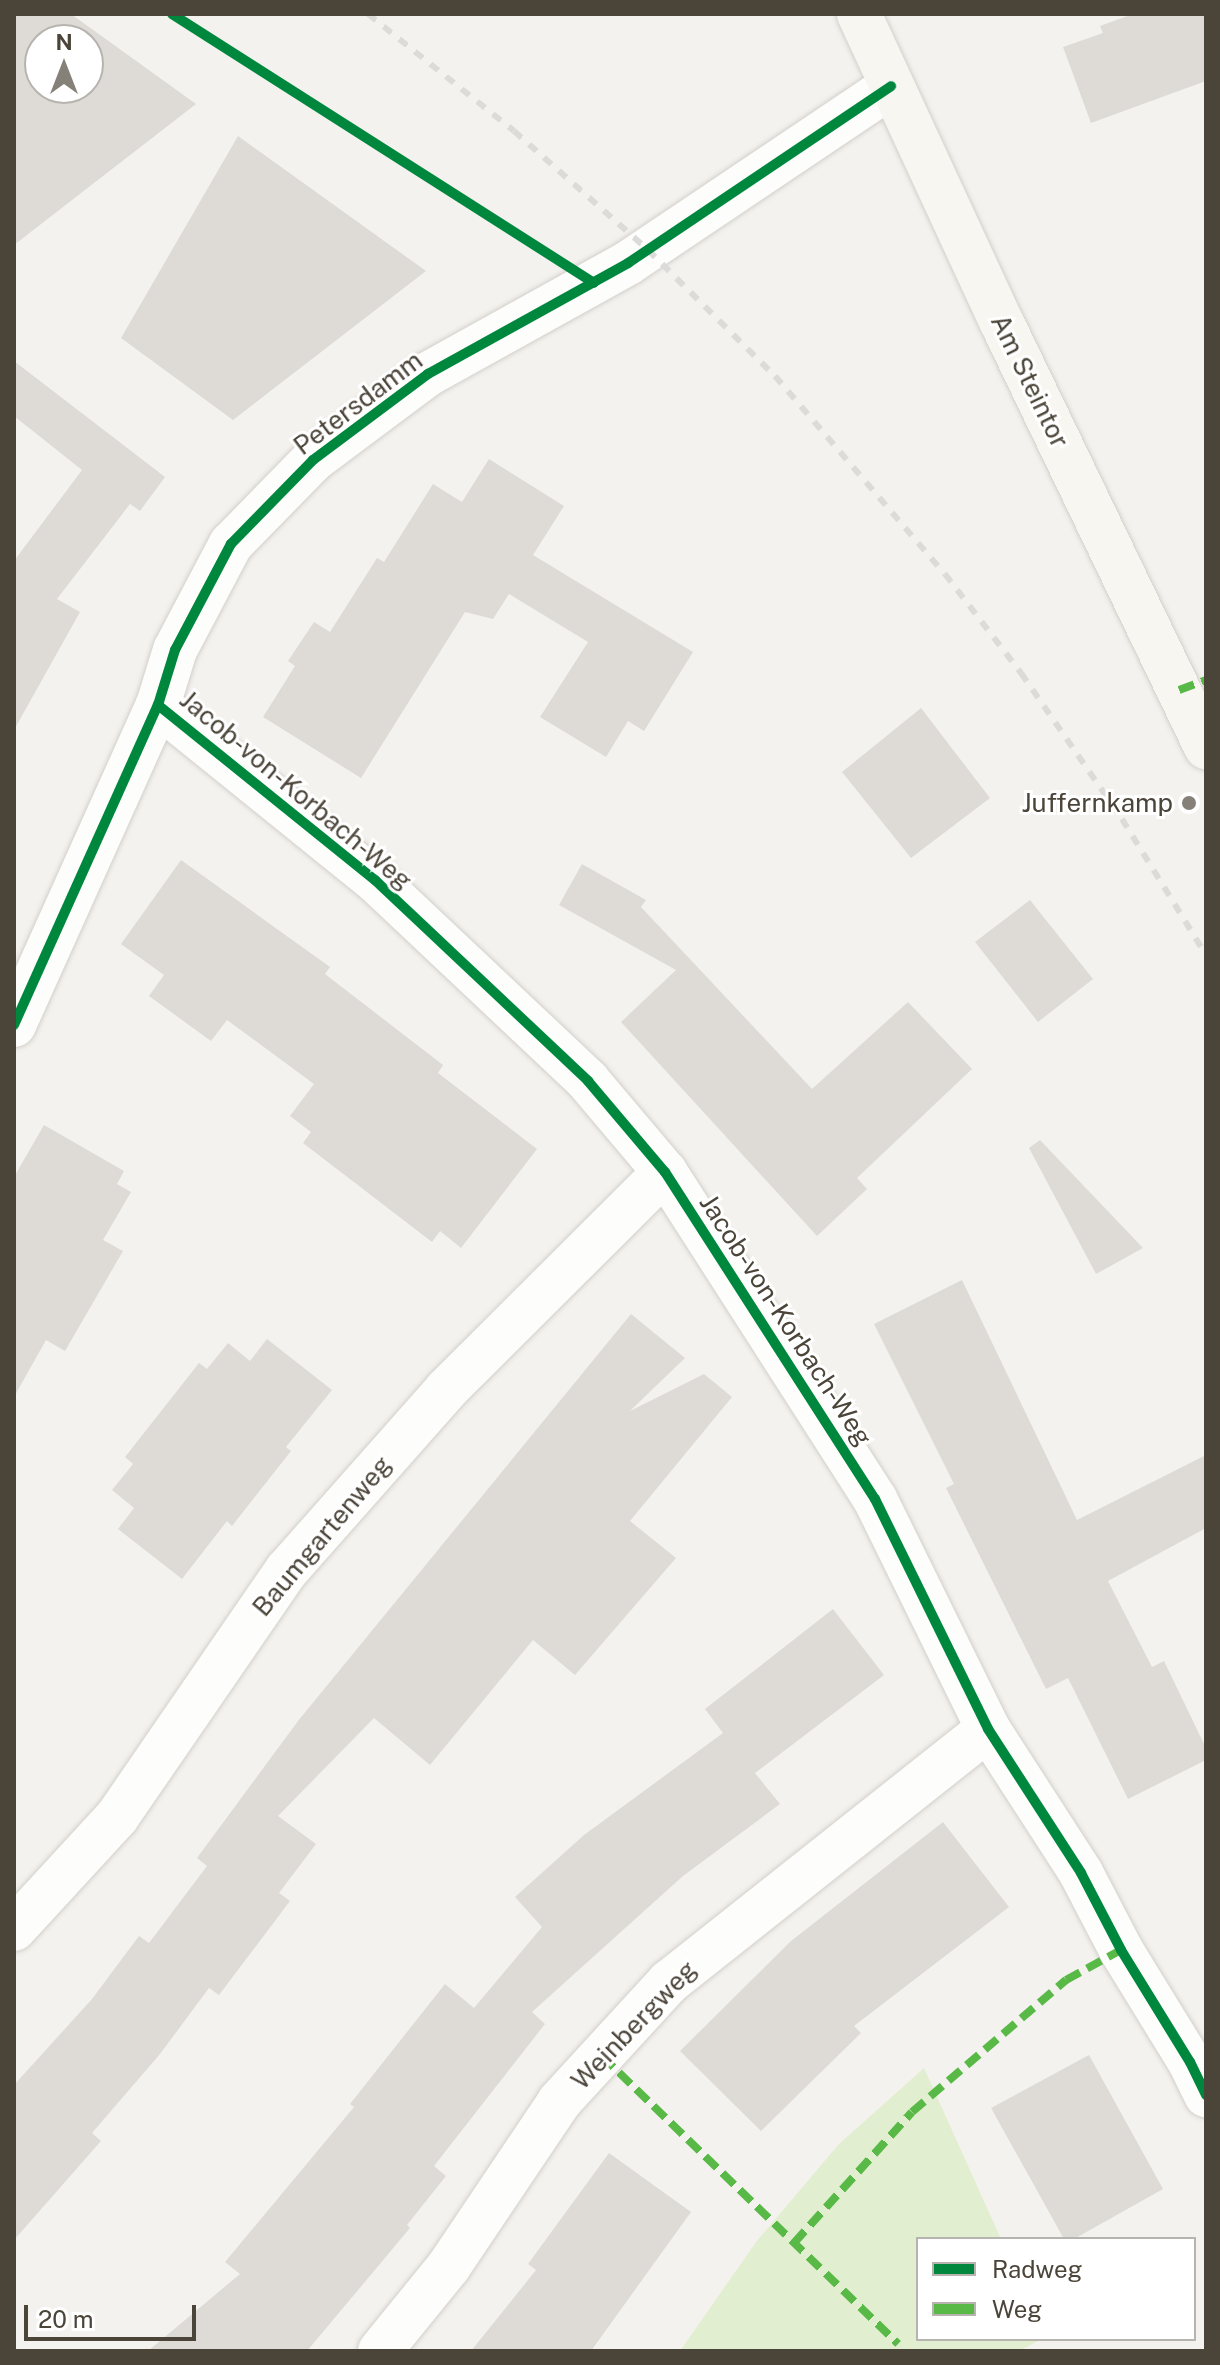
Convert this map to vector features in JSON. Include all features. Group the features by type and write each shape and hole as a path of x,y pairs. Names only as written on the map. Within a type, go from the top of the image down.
{"street":[{"name":"Am Steintor","path":"859,14 1206,747"},
{"name":"Petersdamm","path":"14,1025 158,705 175,650 231,544 313,460 428,374 628,263 891,86"},
{"name":"Jacob-von-Korbach-Weg","path":"158,705 375,880 588,1081 665,1172 875,1499 988,1729 1081,1873 1121,1950 1190,2062 1206,2095"},
{"name":"Baumgartenweg","path":"14,1929 117,1817 287,1570 446,1390 665,1172"},
{"name":"Weinbergweg","path":"380,2351 449,2266 559,2102 669,1982 988,1729"}],"green space":[{"path":"924,2068 1000,2237 916,2237 916,2341 1038,2341 1019,2351 680,2351 756,2242 839,2144"}],"building":[{"path":"14,14 71,14 85,24 24,24 24,104 104,104 104,38 196,104 14,245"},
{"path":"1133,14 1206,14 1206,81 1091,123 1063,47 1103,33 1100,26"},
{"path":"238,136 426,271 233,420 121,338"},
{"path":"14,361 165,477 140,511 130,504 57,599 80,612 14,730 14,561 82,470 14,416"},
{"path":"489,459 564,506 533,555 693,652 644,731 628,721 606,757 540,717 588,642 509,594 493,619 465,612 361,778 263,717 295,666 288,661 314,622 330,632 377,558 384,562 433,484 462,502"},
{"path":"921,708 990,798 911,858 842,772"},
{"path":"181,860 330,967 325,974 443,1065 438,1073 537,1149 461,1248 440,1231 432,1242 303,1143 311,1132 290,1116 314,1084 227,1020 211,1041 149,996 164,975 121,944"},
{"path":"582,864 646,900 641,907 812,1089 908,1002 972,1069 857,1178 867,1189 817,1236 621,1022 676,970 559,905"},
{"path":"1030,900 1093,979 1038,1022 975,942"},
{"path":"44,1125 124,1171 117,1184 131,1192 103,1240 123,1251 65,1351 46,1340 14,1397 14,1177"},
{"path":"1040,1140 1143,1248 1096,1274 1029,1148"},
{"path":"962,1280 1077,1520 1206,1455 1206,1528 1108,1581 1152,1667 1164,1661 1206,1748 1206,1760 1128,1799 1068,1678 1046,1689 946,1488 954,1484 874,1324"},
{"path":"631,1314 685,1358 630,1411 704,1374 732,1397 630,1521 676,1558 575,1675 533,1640 430,1765 374,1718 278,1816 316,1844 279,1893 290,1901 219,1995 209,1988 160,2054 92,2133 101,2141 14,2240 14,2085 92,1999 139,1936 149,1943 207,1866 197,1858 298,1721"},
{"path":"267,1339 332,1390 286,1447 291,1451 232,1526 227,1521 182,1579 118,1529 134,1508 112,1490 133,1464 125,1457 199,1363 207,1369 228,1343 250,1361"},
{"path":"833,1609 884,1675 755,1773 780,1804 683,1876 532,2012 545,2024 434,2166 446,2176 407,2225 410,2228 307,2351 148,2351 240,2274 225,2262 354,2107 350,2104 445,1984 474,2008 542,1927 515,1897 584,1835 723,1733 705,1709"},
{"path":"943,1822 1009,1907 854,2026 861,2033 761,2131 680,2051 791,1941"},
{"path":"1089,2055 1163,2189 1078,2237 1063,2237 991,2108"},
{"path":"609,2153 691,2212 591,2351 471,2351 536,2270 528,2264"}],"railway":[{"path":"368,14 514,131 648,250 775,376 945,574 1021,673 1122,819 1206,955"}],"marked path":[{"path":"1179,690 1206,680"},
{"path":"794,2243 912,2112 1066,1980 1121,1950"},
{"path":"602,2056 898,2344"}],"cycle path":[{"path":"172,14 594,283"},
{"path":"14,1025 158,705 175,650 231,544 313,460 428,374 628,263 891,86"},
{"path":"158,705 375,880 588,1081 665,1172 875,1499 988,1729 1081,1873 1121,1950 1190,2062 1206,2095"}],"place":[{"name":"Juffernkamp","path":"1189,803"}]}
